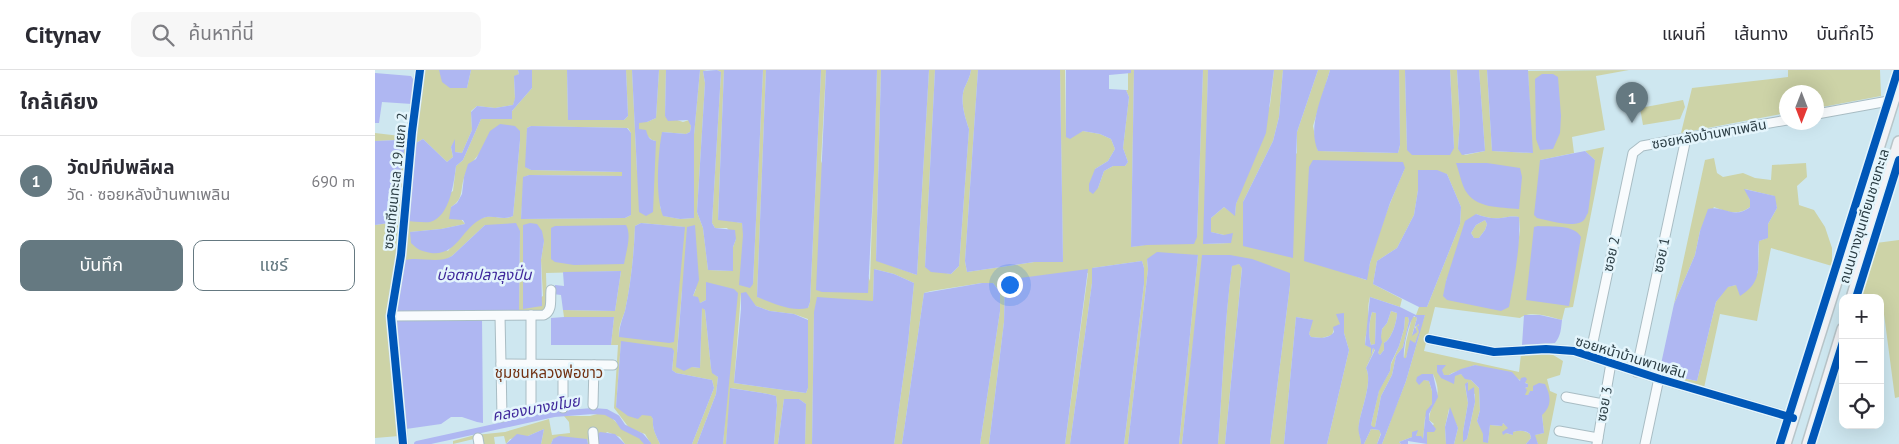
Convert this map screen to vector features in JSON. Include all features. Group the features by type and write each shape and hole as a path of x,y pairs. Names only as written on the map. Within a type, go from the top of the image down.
{"main road":[{"name":"ถนนบางขุนเทียนชายทะเล","path":"1785,444 1899,82"},
{"name":"ถนนบางขุนเทียนชายทะเล","path":"1853,294 1899,142"},
{"path":"1808,444 1840,339"}],"street":[{"name":"ซอยเทียนทะเล 19 แยก 2","path":"403,444 391,316 401,255 412,132 420,70"},
{"path":"1824,113 1893,100"},
{"name":"ซอยหลังบ้านพาเพลิน","path":"1633,153 1642,146 1779,121"},
{"name":"ซอย 1","path":"1636,372 1687,138"},
{"name":"ซอย 2","path":"1590,356 1633,153"},
{"path":"391,316 543,315 548,313 551,290"},
{"path":"501,316 502,417"},
{"path":"531,316 531,408"},
{"name":"ซอยหน้าบ้านพาเพลิน","path":"1429,340 1494,352 1558,349 1590,356 1636,372 1793,418"},
{"name":"ซอย 3","path":"1597,441 1611,363"},
{"path":"501,364 613,365"},
{"path":"563,365 563,408"},
{"path":"593,405 594,365"},
{"path":"1645,444 1659,378"},
{"path":"1566,397 1603,404"},
{"path":"1559,431 1597,441"},
{"path":"593,432 594,444"}],"green space":[{"path":"422,70 439,70 467,88 471,70 518,70 519,74 514,77 515,99 513,105 495,108 477,106 471,111 472,130 462,153 455,152 455,141 451,147 453,157 447,162 423,139 414,144"},
{"path":"532,70 567,70 568,120 624,120 628,116 626,70 632,70 637,172 656,141 639,129 639,122 647,122 656,118 659,70 666,70 665,116 683,122 689,120 691,126 690,132 686,134 662,132 660,207 664,216 680,219 694,218 694,135 700,70 707,70 703,71 705,83 697,212 703,228 708,270 732,271 733,247 736,239 727,228 715,228 712,223 721,72 717,70 724,70 718,219 742,223 753,284 763,70 766,70 757,297 808,308 810,302 821,70 826,70 821,161 870,281 877,70 881,70 876,260 917,275 929,70 935,70 925,267 951,274 959,266 969,129 963,99 964,89 971,70 978,70 965,261 967,272 1034,262 1063,262 1060,70 1065,70 1066,137 1083,131 1100,134 1111,139 1115,149 1108,161 1095,169 1098,188 1104,171 1113,166 1125,166 1128,162 1123,148 1129,97 1126,90 1128,90 1128,73 1134,70 1131,247 1197,237 1203,70 1208,70 1204,244 1231,243 1224,235 1211,232 1211,218 1224,207 1235,215 1236,204 1270,105 1274,70 1283,70 1279,117 1273,141 1243,202 1297,153 1297,132 1318,70 1330,70 1313,126 1318,151 1398,153 1400,145 1399,70 1405,70 1407,150 1454,148 1450,70 1457,70 1460,120 1458,149 1465,155 1485,151 1479,70 1487,70 1492,151 1532,153 1528,71 1629,70 1596,76 1605,130 1572,137 1574,153 1540,160 1595,160 1585,151 1604,147 1573,307 1565,308 1562,320 1540,315 1529,315 1520,318 1435,307 1424,351 1519,372 1521,354 1550,353 1563,361 1560,375 1547,379 1550,391 1557,394 1547,444 1538,444 1534,435 1544,433 1542,415 1533,391 1530,391 1528,396 1525,395 1525,388 1528,387 1528,384 1516,378 1475,365 1449,375 1444,375 1438,365 1441,378 1461,374 1479,388 1480,410 1477,421 1488,442 1490,425 1501,426 1503,423 1509,428 1506,433 1513,435 1513,432 1524,431 1530,434 1531,438 1526,444 1454,444 1458,428 1449,409 1445,427 1446,444 1427,444 1427,431 1434,424 1429,420 1430,414 1438,389 1433,374 1422,374 1425,380 1429,381 1432,391 1432,404 1425,418 1423,440 1416,436 1417,431 1412,437 1399,442 1401,444 1382,444 1391,420 1386,423 1391,407 1393,408 1391,419 1406,381 1420,332 1415,343 1410,344 1406,358 1404,358 1412,317 1417,318 1412,335 1419,324 1419,332 1425,315 1416,315 1419,307 1427,307 1460,224 1461,207 1447,174 1418,170 1418,190 1414,215 1397,248 1377,261 1373,284 1402,299 1400,307 1370,297 1365,345 1371,347 1372,354 1373,348 1375,349 1366,368 1368,381 1359,427 1361,444 1327,444 1349,350 1344,333 1344,314 1341,314 1340,324 1334,329 1332,335 1322,338 1311,337 1309,334 1312,320 1296,317 1284,444 1270,444 1290,274 1203,255 1182,444 1179,444 1198,255 1147,259 1148,269 1128,444 1124,444 1144,284 1142,261 1092,268 1092,283 1070,444 1065,444 1088,273 1005,283 1004,322 989,444 980,444 1000,311 1000,292 993,283 982,283 924,293 902,444 894,444 914,283 894,274 874,269 873,301 814,312 812,444 805,444 806,404 799,399 784,399 778,444 774,444 776,396 731,388 726,444 723,444 728,383 706,293 706,300 700,303 693,296 696,289 682,290 677,352 692,367 700,368 702,307 705,310 711,368 718,377 716,394 697,444 692,444 714,388 712,380 676,373 672,370 674,351 621,342 616,407 642,415 651,415 660,444 651,444 645,434 630,429 614,408 618,345 611,345 614,317 564,317 563,310 615,311 621,271 546,273 547,308 540,312 393,314 406,221 453,191 456,166 463,160 481,119 512,119 512,111 532,88","holes":["531,126 628,128 631,133 631,215 625,218 521,219 524,177 529,175 622,176 622,172 531,170 526,167 527,128","520,140 513,216 480,219 470,226 448,251 410,232 465,224 451,207 460,197 465,175 482,150","1405,168 1383,223 1366,280 1344,272","1476,214 1494,218 1519,217 1520,230 1511,294 1446,281","641,223 684,227 619,337 632,268 635,226","485,225 520,231 519,310 445,260 452,256","523,225 544,241 541,260 543,296 523,308","1554,228 1565,228 1526,300","741,293 756,306 808,319 808,388 806,393 734,383","1468,382 1468,391 1475,394 1475,402 1467,439 1464,441 1463,432 1468,403 1465,385"]},
{"path":"1788,70 1880,70 1881,96 1824,107 1824,85 1779,85 1779,114 1681,133 1692,88 1788,77"},
{"path":"1683,100 1685,107 1680,119 1643,125 1640,108"},
{"path":"375,133 409,137 398,254 389,296 388,324 399,436 375,438 375,225 396,222 396,202 401,168 399,140 375,141"},
{"path":"1714,158 1717,173 1723,177 1743,173 1755,178 1771,180 1772,165 1806,163 1807,177 1797,186 1799,205 1814,210 1825,227 1832,248 1832,266 1771,248 1757,321 1720,314 1704,388 1694,386 1671,376 1697,381 1716,302 1727,287 1736,285 1758,273 1759,241 1767,238 1768,224 1777,208 1774,196 1745,189 1750,200 1750,207 1746,210 1732,212 1714,207 1700,231 1695,255 1674,304 1705,160"},
{"path":"1485,220 1487,224 1485,230 1479,238 1474,238 1471,233 1476,225"},
{"path":"1899,240 1899,397 1895,398 1884,314 1884,294 1862,294 1876,243"},
{"path":"1239,264 1242,267 1225,444 1218,444 1229,287 1232,265"},
{"path":"1391,311 1397,313 1395,325 1392,334 1384,343 1384,350 1380,355 1378,354 1382,329 1387,323"},
{"path":"1372,312 1376,313 1375,344 1371,345 1369,329"},
{"path":"1405,316 1408,317 1409,321 1403,347 1396,356 1392,375 1381,396 1375,427 1372,427 1379,390 1390,371 1399,346 1404,329"},
{"path":"605,414 611,417 623,429 641,438 645,444 625,444 620,437 607,432 596,444 588,444 587,439 553,439 551,444 541,444 544,429 528,436 510,439 506,444 504,436 494,437 495,444 483,444 482,437 453,444 453,441 475,435 505,432 549,419 552,435 570,433 569,422 564,416 590,416"},
{"path":"1371,429 1379,430 1381,433 1377,444 1364,444"}],"water":[{"path":"439,70 471,70 467,88 450,88 442,82"},
{"path":"518,70 532,70 532,88 512,111 512,119 481,119 463,160 456,166 450,198 442,213 437,219 430,222 406,221 414,144 423,139 447,162 453,157 451,147 455,139 455,152 462,153 472,130 471,112 477,106 495,108 513,105 515,98 514,76 519,74"},
{"path":"567,70 626,70 628,116 624,120 568,120"},
{"path":"632,70 659,70 656,118 639,123 639,129 646,130 649,138 656,141 653,212 646,216 639,212"},
{"path":"666,70 700,70 694,135 694,218 680,219 663,216 660,208 658,174 662,132 686,134 690,132 691,126 688,120 668,121 665,116"},
{"path":"717,70 721,72 712,223 715,228 735,230 733,271 708,270 703,228 697,212 705,83 703,71"},
{"path":"724,70 763,70 753,284 750,288 739,285 743,235 742,223 718,220"},
{"path":"766,70 821,70 810,302 808,308 802,309 789,308 757,297"},
{"path":"826,70 877,70 868,293 822,292 816,290"},
{"path":"881,70 929,70 917,275 876,261"},
{"path":"935,70 971,70 964,89 963,99 969,129 959,266 951,274 931,272 925,267"},
{"path":"978,70 1060,70 1063,262 1034,262 967,272 965,261"},
{"path":"1066,70 1131,70 1131,73 1109,75 1109,89 1126,90 1129,97 1123,148 1128,162 1125,166 1113,166 1104,171 1098,188 1093,194 1089,191 1089,184 1095,169 1108,161 1115,149 1111,139 1100,134 1083,131 1070,139 1066,137"},
{"path":"1134,70 1203,70 1197,237 1194,244 1131,247"},
{"path":"1208,70 1274,70 1266,133 1236,204 1235,216 1224,207 1211,218 1211,232 1224,235 1233,233 1231,243 1203,244"},
{"path":"1283,70 1318,70 1297,132 1293,258 1243,246 1243,202 1273,141 1279,117"},
{"path":"1330,70 1399,70 1400,145 1398,153 1318,151 1314,131 1315,121"},
{"path":"1405,70 1450,70 1454,148 1450,155 1412,155 1407,150"},
{"path":"1457,70 1479,70 1485,151 1462,155 1458,149 1460,120"},
{"path":"1487,70 1528,70 1533,153 1492,151"},
{"path":"375,73 411,76 413,79 412,104 382,102 379,123 375,123"},
{"path":"1542,74 1553,74 1558,77 1561,116 1560,133 1553,149 1540,150 1536,139 1535,79"},
{"path":"500,124 515,126 520,131 513,216 483,218 469,228 454,246 440,253 431,253 418,249 411,243 410,232 465,224 463,220 449,219 451,207 457,203 462,194 468,164 476,159 490,131"},
{"path":"531,126 627,128 631,133 631,215 625,218 521,219 523,177 529,175 622,176 622,172 531,170 525,167 527,128"},
{"path":"399,140 405,145 396,202 396,222 375,225 375,141"},
{"path":"1585,151 1595,160 1588,213 1585,219 1580,223 1568,224 1537,218 1534,215 1540,160"},
{"path":"1313,160 1403,162 1405,168 1390,203 1370,263 1367,280 1304,261 1309,167"},
{"path":"1456,163 1487,163 1520,168 1522,177 1519,209 1489,206 1475,201 1462,184"},
{"path":"1418,170 1437,170 1447,174 1461,207 1460,224 1427,307 1419,307 1373,284 1377,261 1397,248 1414,215 1418,190"},
{"path":"1744,189 1775,196 1777,208 1768,224 1768,238 1759,241 1758,272 1756,278 1748,290 1740,296 1736,285 1728,287 1716,302 1697,381 1678,377 1674,367 1661,364 1674,304 1695,255 1700,231 1708,209 1713,208 1734,212 1744,211 1750,207 1750,200"},
{"path":"1476,214 1494,218 1519,217 1518,251 1509,307 1501,311 1447,300 1443,296 1465,221","holes":["1485,220 1487,224 1479,238 1474,238 1471,233 1476,225"]},
{"name":"บ่อตกปลาลุงปิ่น","path":"516,223 520,231 519,310 395,311 402,261 408,259 446,259 452,256 485,225"},
{"path":"641,223 685,227 674,342 619,337 631,279 635,226"},
{"path":"537,224 542,231 544,241 541,260 542,306 523,309 523,225"},
{"path":"626,225 629,239 624,264 574,265 555,262 551,259 551,228 555,226"},
{"path":"695,225 699,280 693,296 698,297 700,303 706,300 706,282 734,289 738,293 723,444 697,444 716,394 718,377 712,373 705,310 702,308 700,368 692,367 684,371 676,367 687,227"},
{"path":"1534,227 1568,228 1578,233 1581,237 1569,306 1526,300"},
{"path":"1157,252 1198,255 1179,444 1128,444 1148,269 1147,259"},
{"path":"1202,255 1230,255 1252,259 1290,273 1270,444 1225,444 1242,268 1239,264 1232,266 1229,288 1218,444 1182,444"},
{"path":"1142,261 1144,284 1124,444 1070,444 1092,283 1092,268"},
{"path":"874,269 894,274 914,283 894,444 812,444 814,312 817,297 873,301"},
{"path":"1088,269 1065,444 989,444 1004,322 1005,283 1020,278"},
{"path":"621,271 615,311 563,310 561,295 553,294 555,285 564,286 563,272"},
{"path":"982,283 993,283 1000,292 1000,311 980,444 902,444 924,293"},
{"path":"746,292 756,306 770,311 794,314 808,320 808,388 806,393 734,383 741,293"},
{"path":"1370,297 1400,307 1416,315 1425,315 1406,381 1382,444 1377,444 1381,434 1379,430 1371,429 1364,444 1361,444 1359,427 1368,381 1366,368 1375,350 1373,348 1371,356 1367,363 1371,355 1371,348 1365,345","holes":["1391,311 1397,313 1394,330 1384,343 1384,350 1380,355 1378,353 1382,342 1382,329 1387,323","1372,312 1376,313 1375,344 1371,345 1370,324","1414,316 1417,318 1412,336 1417,332 1415,327 1419,324 1417,326 1419,332 1415,343 1410,340 1406,358 1404,358 1406,337","1405,317 1408,317 1409,321 1403,347 1396,356 1392,375 1381,396 1375,427 1373,427 1371,425 1379,391 1390,371 1391,363 1404,329"]},
{"path":"1344,313 1344,333 1349,350 1327,444 1284,444 1296,317 1313,320 1309,334 1311,337 1324,338 1330,336 1334,332 1333,327 1340,324 1336,314"},
{"path":"1524,315 1540,315 1562,320 1560,335 1555,343 1522,345"},
{"path":"614,317 611,345 551,345 551,318"},
{"path":"482,318 483,423 462,417 451,417 441,424 406,429 393,320"},
{"path":"621,341 672,348 674,351 672,370 676,373 712,380 714,388 692,444 660,444 651,416 642,415 638,419 628,416 616,407"},
{"path":"1437,365 1446,365 1442,370 1444,375 1449,375 1475,365 1512,372 1520,381 1521,378 1525,377 1527,379 1525,383 1528,384 1528,387 1525,388 1527,390 1525,395 1533,391 1533,386 1539,383 1545,384 1549,404 1542,415 1544,433 1535,435 1538,444 1526,444 1531,438 1530,434 1524,431 1513,432 1513,435 1506,433 1503,435 1502,432 1508,428 1503,423 1502,426 1490,425 1488,443 1483,442 1483,434 1477,421 1480,410 1479,388 1461,374 1455,376 1454,384 1441,378 1437,372"},
{"path":"1422,374 1433,374 1438,397 1429,414 1429,420 1436,429 1434,432 1427,432 1427,444 1408,441 1408,444 1401,444 1399,442 1412,437 1412,432 1418,430 1416,436 1421,436 1423,439 1426,411 1432,404 1432,391 1429,381 1424,380 1419,385 1416,381 1417,377"},
{"path":"1468,382 1468,391 1474,387 1475,402 1467,439 1463,442 1468,403 1465,384"},
{"path":"730,388 776,396 774,444 726,444"},
{"path":"784,399 799,399 806,404 805,444 778,444"},
{"path":"1450,407 1458,428 1454,444 1446,444 1445,427"},
{"path":"544,429 541,444 506,444 517,434 528,436"},
{"path":"600,432 615,434 625,444 596,444 596,436"},
{"path":"559,436 587,439 588,444 551,444 553,439"}],"waterway":[{"name":"คลองบางขโมย","path":"417,444 554,414 593,411 606,412 617,418 623,427 641,436 648,444"}],"cycle path":[{"path":"403,444 391,316 401,255 412,132 420,70"},
{"path":"1780,444 1898,70"},
{"path":"1857,294 1899,160"},
{"path":"1429,339 1494,352 1546,349 1574,351 1660,379 1793,418"},
{"path":"1811,444 1839,355"}],"place":[{"name":"วัดปทีปพลีผล","path":"1632,123"}],"district":[{"name":"ชุมชนหลวงพ่อขาว","path":"549,372"}]}
